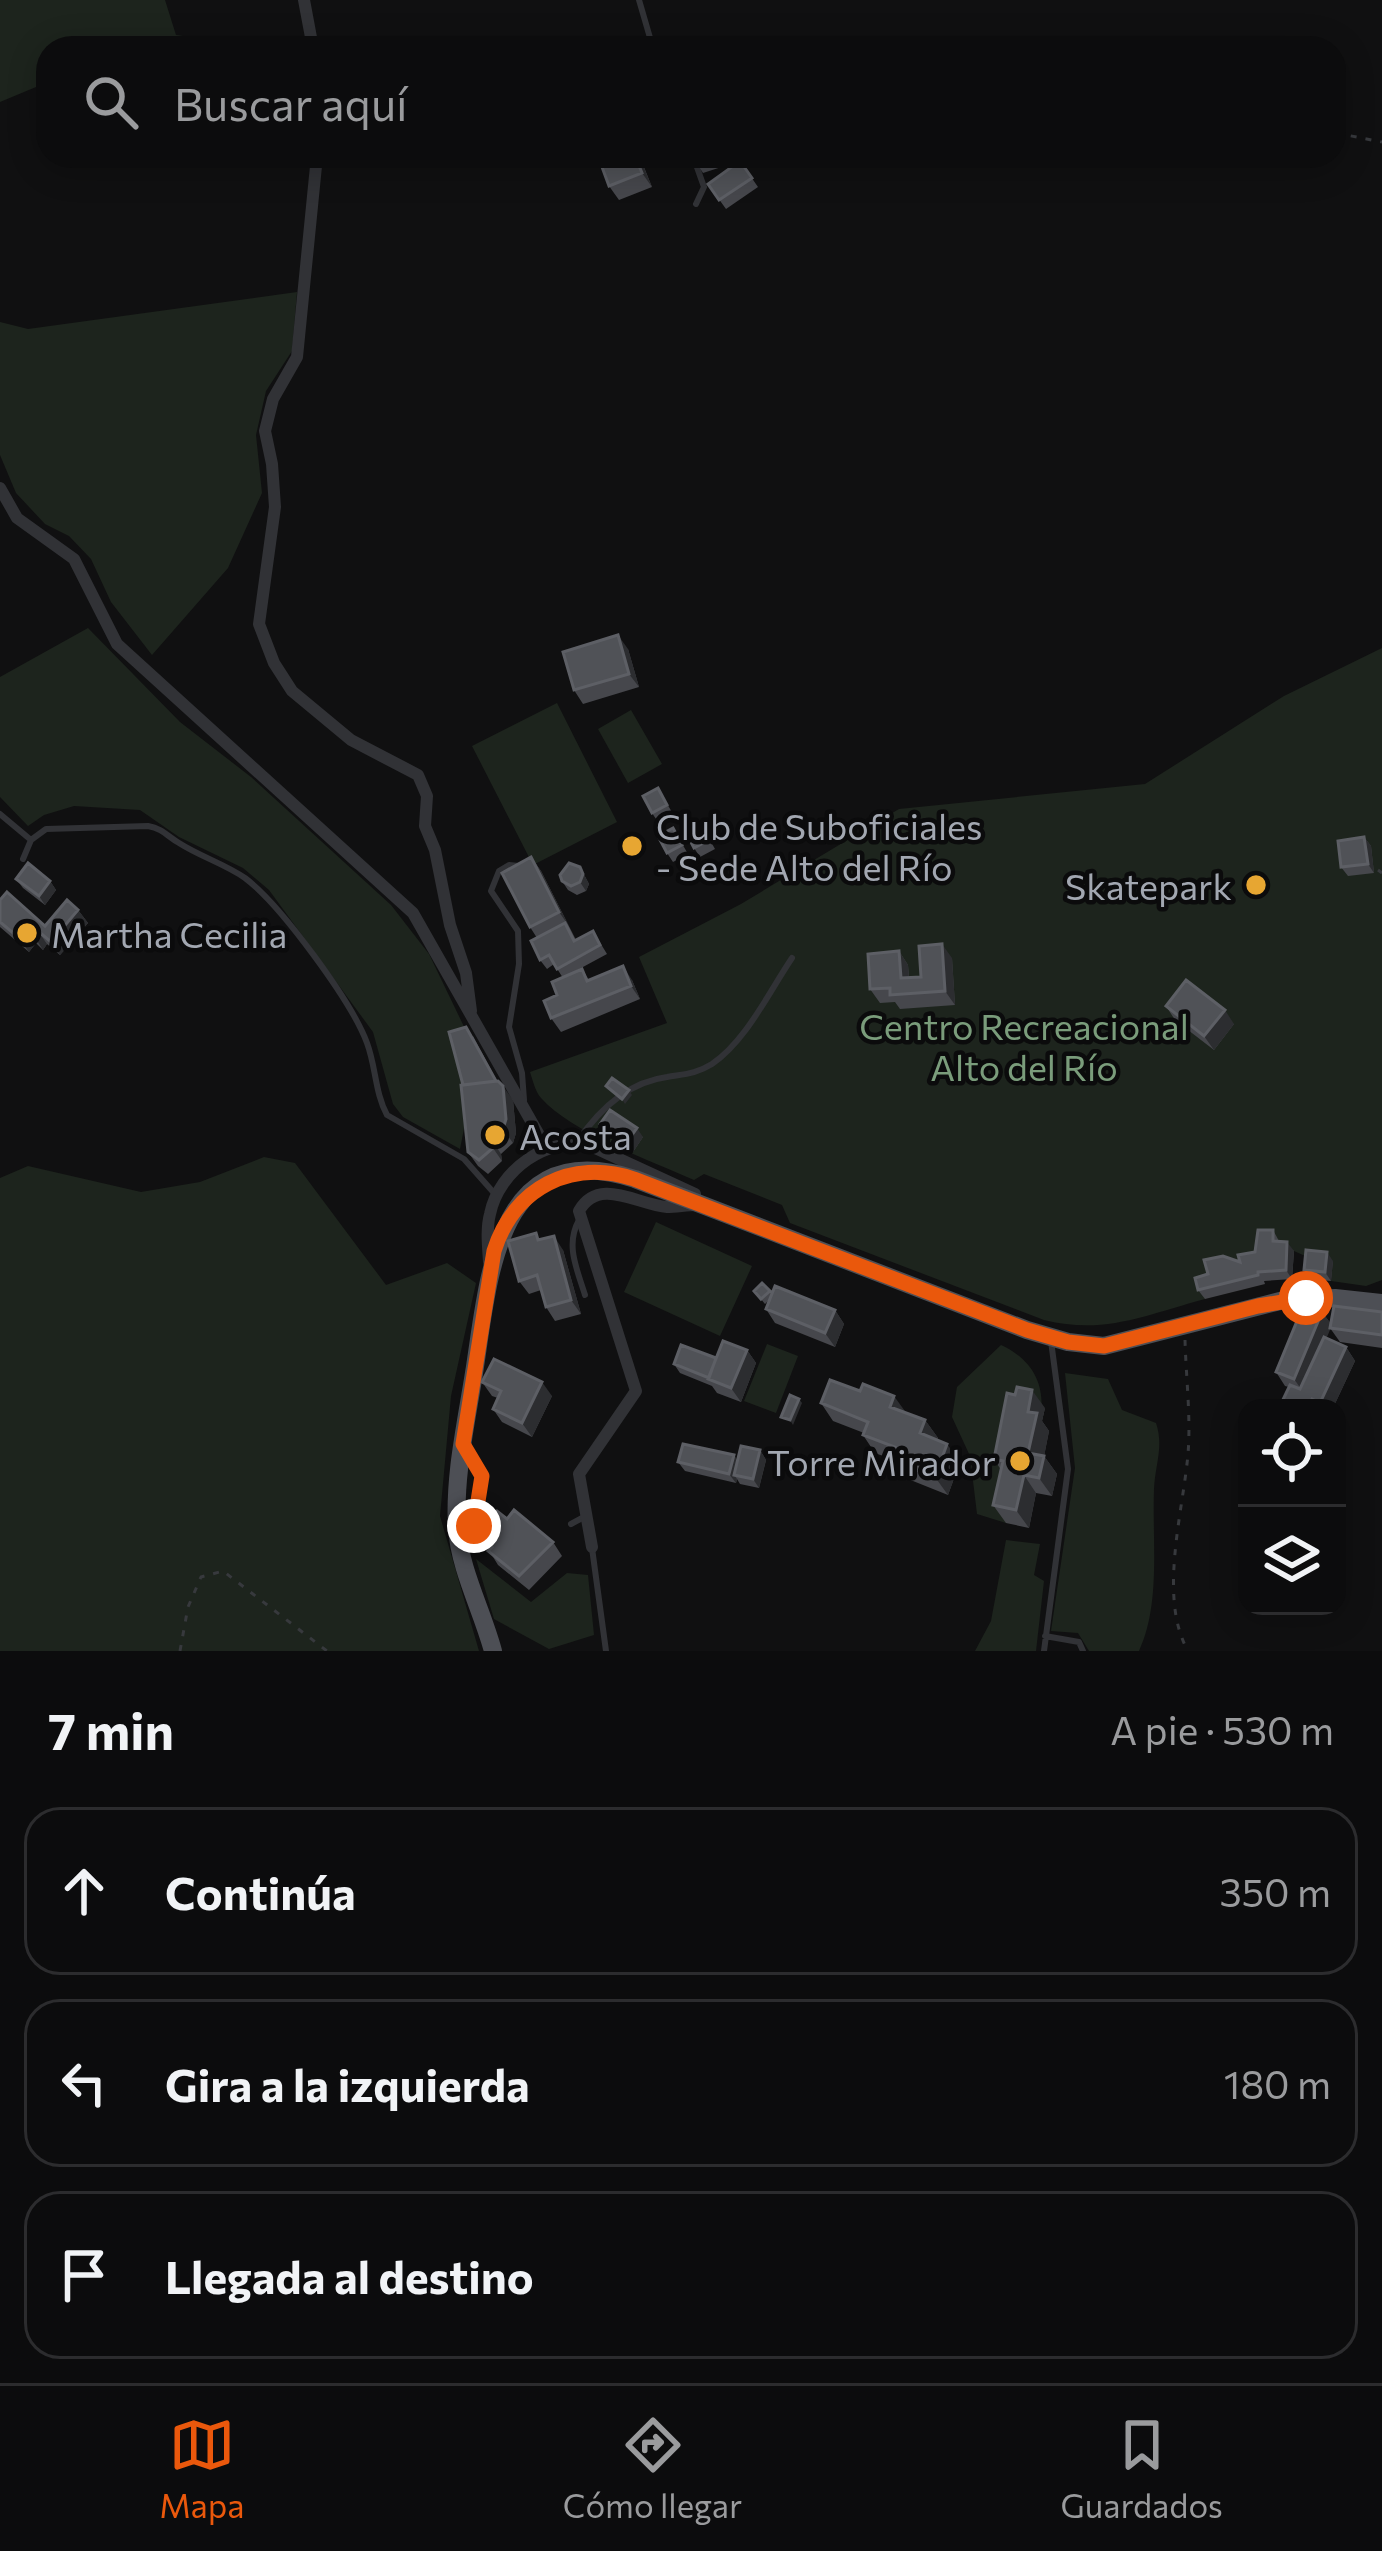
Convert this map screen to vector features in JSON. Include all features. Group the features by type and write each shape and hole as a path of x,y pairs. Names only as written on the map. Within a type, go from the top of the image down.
{"main road":[{"path":"493,1651 457,1531 463,1444 501,1231 537,1188 568,1174 616,1173 1051,1338 1104,1346 1306,1298 1382,1303"}],"street":[{"path":"304,0 312,36"},
{"path":"315,168 297,357 273,399 265,430 274,507 259,625 292,691 351,740 418,775 427,796 425,826 466,973 471,1011"},
{"path":"0,488 17,518 74,559 117,644 239,752 312,825 399,896 426,934 547,1148"},
{"path":"489,1280 490,1214 496,1196 518,1167 547,1148 577,1142 610,1153 809,1249"},
{"path":"592,1546 578,1520 579,1474 636,1391 580,1217 583,1203 598,1195 622,1195 664,1207 700,1204"}],"lane":[{"path":"639,0 650,36"},
{"path":"696,204 704,187 697,168"},
{"path":"0,814 31,841"},
{"path":"23,859 31,841 46,829 148,826 162,828 175,841 250,882 293,929 357,1023 367,1042 387,1115 464,1159 496,1196"},
{"path":"519,866 499,871 490,891 518,931 519,964 509,1027 522,1072 524,1103"},
{"path":"577,1142 622,1093 715,1062 792,958"},
{"path":"580,1217 571,1234 571,1250 586,1295"},
{"path":"1044,1651 1068,1469 1051,1338"},
{"path":"592,1546 606,1651"},
{"path":"1045,1636 1079,1642 1083,1651"}],"path":[{"path":"1346,135 1382,142"},
{"path":"1185,1326 1188,1449 1175,1558 1175,1618 1188,1651"},
{"path":"463,1444 482,1476 474,1526 496,1538"},
{"path":"180,1651 188,1607 201,1577 223,1571 327,1651"}],"green space":[{"path":"0,0 165,0 176,35 184,36 36,36 36,87 0,102"},
{"path":"297,292 292,351 266,391 256,435 262,493 228,568 152,655 111,602 91,559 69,536 45,524 16,493 0,455 0,322 28,329"},
{"path":"88,628 180,722 251,777 391,905 429,954 469,1037 470,1098 460,1149 403,1117 393,1104 373,1032 269,890 243,868 179,837 140,810 74,806 44,815 28,826 0,797 0,677"},
{"name":"Centro Recreacional Alto del Río","path":"1382,648 1382,1280 1366,1286 1331,1281 1333,1261 1294,1251 1202,1287 1205,1299 1144,1317 1086,1325 1044,1320 790,1223 782,1205 704,1174 694,1180 634,1154 572,1123 537,1092 530,1072 667,1023 639,957 741,904 899,809 1145,784 1284,696"},
{"path":"557,703 617,822 533,865 472,746"},
{"path":"631,710 662,764 628,783 598,729"},
{"path":"264,1157 295,1163 386,1285 447,1263 476,1283 451,1396 440,1516 479,1651 0,1651 0,1178 28,1166 141,1192 200,1182"},
{"path":"656,1222 752,1266 720,1336 624,1292"},
{"path":"767,1344 798,1356 776,1413 744,1401"},
{"path":"1001,1345 1024,1361 1037,1380 1042,1401 1034,1450 1006,1523 977,1514 970,1456 952,1417 957,1387"},
{"path":"1065,1373 1108,1379 1122,1410 1156,1423 1153,1593 1139,1651 1089,1651 1078,1633 1051,1631 1075,1468"},
{"path":"1006,1540 1040,1544 1034,1575 1044,1581 1036,1651 975,1651 991,1621"},
{"path":"476,1559 531,1602 567,1573 588,1575 594,1635 549,1649 494,1619"}],"building":[{"path":"602,168 640,168 642,173 609,186"},
{"path":"730,168 745,168 752,178 719,200 708,184"},
{"path":"618,635 629,674 574,690 563,652"},
{"path":"658,788 667,805 652,813 643,796"},
{"path":"700,824 709,840 694,848 685,831"},
{"path":"673,828 682,845 667,853 658,836"},
{"path":"1364,837 1368,864 1341,867 1338,841"},
{"path":"531,857 559,912 530,927 502,873"},
{"path":"28,863 50,881 39,896 16,879"},
{"path":"569,863 580,867 583,874 571,886 560,875"},
{"path":"7,892 45,926 67,900 78,910 51,942 38,931 34,936 26,930 19,938 0,922 0,900"},
{"path":"565,923 574,941 593,931 600,945 557,969 549,955 540,960 531,941"},
{"path":"942,944 945,991 890,995 890,988 870,989 868,954 899,951 901,978 921,977 919,946"},
{"path":"623,966 631,986 551,1018 544,1001 557,995 552,982 582,969 587,981"},
{"path":"1186,980 1225,1010 1204,1036 1166,1006"},
{"path":"466,1027 496,1081 463,1085 449,1032"},
{"path":"612,1078 629,1090 622,1099 606,1086"},
{"name":"Acosta","path":"498,1081 503,1086 506,1119 492,1140 493,1148 479,1160 468,1152 461,1085"},
{"path":"610,1110 637,1128 627,1142 600,1124"},
{"path":"1258,1230 1273,1230 1273,1241 1287,1242 1286,1270 1258,1272 1198,1290 1195,1278 1208,1274 1204,1260 1223,1256 1240,1262 1238,1255 1255,1252"},
{"path":"536,1233 538,1240 554,1236 571,1300 546,1307 537,1275 519,1281 508,1241"},
{"path":"1306,1250 1327,1252 1325,1272 1304,1270"},
{"path":"762,1283 770,1291 761,1299 754,1291"},
{"path":"775,1286 835,1310 825,1333 766,1309"},
{"path":"1304,1304 1322,1312 1294,1379 1276,1372"},
{"path":"1334,1306 1382,1312 1382,1335 1330,1328"},
{"path":"1324,1337 1346,1347 1322,1399 1283,1399 1290,1385 1300,1389"},
{"path":"723,1341 747,1350 731,1388 708,1379"},
{"path":"681,1345 716,1358 709,1378 674,1364"},
{"path":"494,1359 542,1382 522,1423 493,1409 501,1391 482,1382"},
{"path":"830,1380 860,1391 863,1384 894,1396 890,1407 925,1420 920,1433 947,1444 935,1477 890,1460 895,1447 863,1435 868,1422 821,1403"},
{"path":"1017,1387 1032,1390 1028,1412 1037,1413 1028,1453 1044,1456 1039,1478 1024,1475 1016,1510 993,1505 1003,1461 994,1459 1007,1393 1015,1395"},
{"path":"790,1395 799,1399 790,1420 781,1417"},
{"path":"683,1444 734,1455 729,1474 678,1462"},
{"path":"741,1446 760,1450 753,1479 734,1475"},
{"path":"514,1510 553,1542 519,1576 488,1551 492,1547 482,1539 488,1532 483,1528 497,1511 507,1519"}],"place":[{"name":"Club de Suboficiales - Sede Alto del Río","path":"632,846"},
{"name":"Skatepark","path":"1256,885"},
{"name":"Martha Cecilia","path":"27,933"},
{"name":"Acosta","path":"495,1135"},
{"name":"Torre Mirador","path":"1020,1461"}],"route":[{"path":"474,1526 482,1476 463,1444 494,1251 510,1215 523,1200 568,1174 616,1173 654,1185 835,1259 1027,1330 1085,1345 1124,1342 1306,1298"}]}
